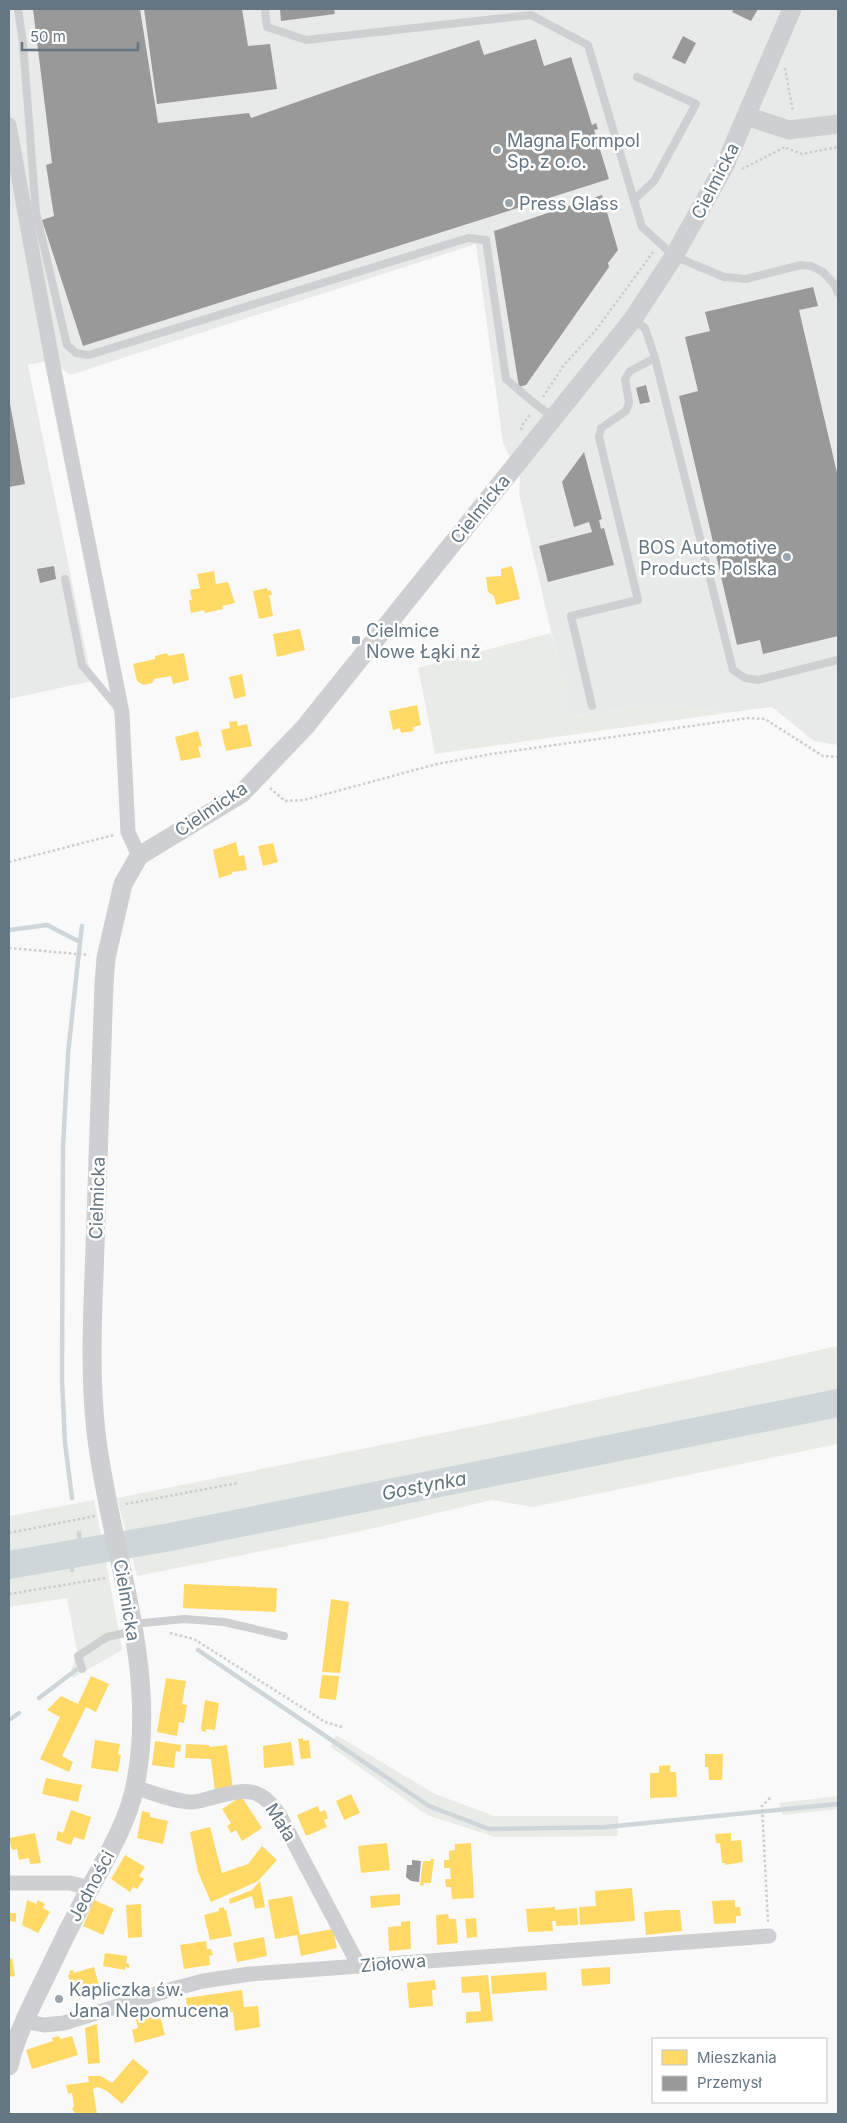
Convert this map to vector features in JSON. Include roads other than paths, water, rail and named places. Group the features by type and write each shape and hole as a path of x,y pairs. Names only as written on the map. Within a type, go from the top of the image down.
{"street":[{"name":"Cielmicka","path":"141,1698 133,1627 114,1574 111,1515 96,1431 93,1375 93,1314 104,984 106,958 122,884 138,856 241,794 311,720 633,318 674,256 725,166 792,9"},
{"path":"746,116 789,130 838,124"},
{"path":"9,125 50,350 122,713 128,832 138,856"},
{"name":"Jedności","path":"9,2066 24,2021 114,1843 135,1787 142,1729 141,1698"},
{"name":"Mała","path":"135,1787 196,1802 242,1791 259,1794 266,1798 280,1816 359,1966"},
{"path":"9,1884 70,1883 90,1888"},
{"name":"Ziołowa","path":"24,2021 44,2025 64,2023 203,1981 250,1974 769,1936"}],"lane":[{"path":"18,9 23,43 36,213 67,345 76,353 89,355 468,238 486,240 506,379 528,397 536,407 554,417"},
{"path":"265,9 267,27 306,40 531,15 588,45 642,227 674,256 724,277 746,279 801,265 811,266 823,272 834,284 838,293"},
{"path":"634,200 654,181 696,104 637,77"},
{"path":"633,318 645,328 655,358 733,670 745,678 758,680 838,660"},
{"path":"592,706 571,616 638,600 599,437 601,428 626,411 629,403 626,379 630,371 655,358"},
{"path":"65,579 82,665 122,713"},
{"path":"82,1669 78,1656 107,1637 133,1627 184,1619 224,1622 284,1636"}],"waterway":[{"path":"9,930 47,925 80,942 68,1054 63,1147 62,1380 65,1443 72,1498"},
{"path":"80,942 82,926"},
{"name":"Gostynka","path":"9,1565 170,1537 838,1403"},
{"path":"79,1533 81,1552"},
{"path":"72,1557 72,1570"},
{"path":"198,1650 429,1806 489,1829 606,1827 838,1804"},
{"path":"39,1698 76,1670"},
{"path":"9,1720 19,1713"}],"place":[{"name":"Magna Formpol Sp. z o.o.","path":"497,150"},
{"name":"Press Glass","path":"509,203"},
{"name":"BOS Automotive Products Polska","path":"787,557"},
{"name":"Cielmice Nowe Łąki nż","path":"356,640"},
{"name":"Kapliczka św. Jana Nepomucena","path":"59,1999"}]}
